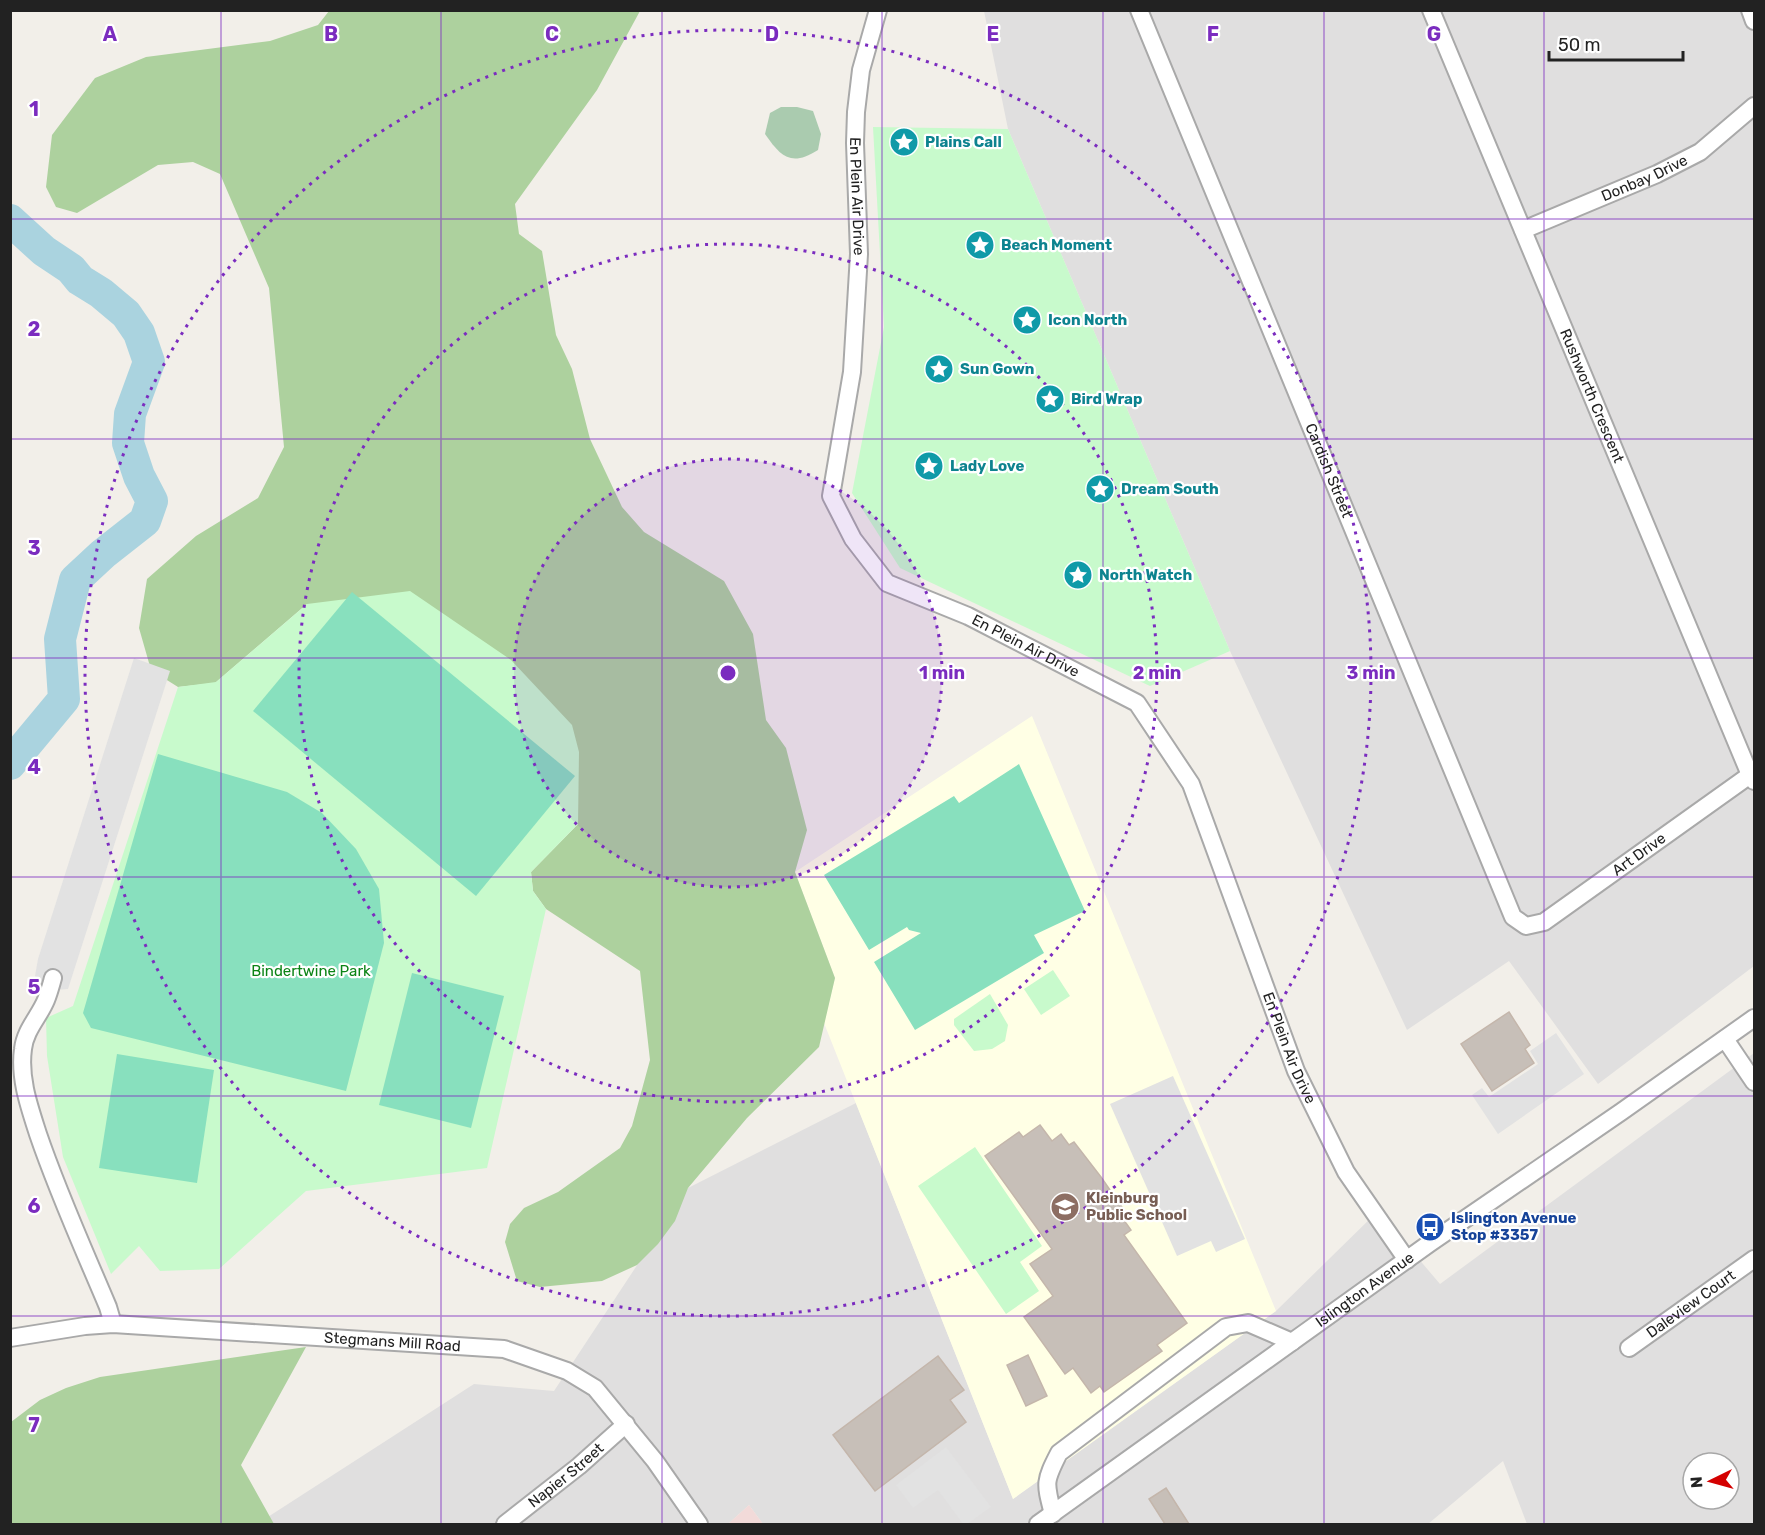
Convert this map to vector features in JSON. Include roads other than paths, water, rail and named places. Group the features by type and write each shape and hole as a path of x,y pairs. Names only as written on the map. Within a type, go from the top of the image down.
{"street":[{"name":"En Plein Air Drive","path":"878,10 861,70 856,112 859,254 852,372 831,496 853,539 887,583 968,616 1137,703 1191,784 1296,1071 1346,1172 1407,1260"},
{"name":"Cardish Street","path":"1140,10 1513,917 1526,926"},
{"name":"Rushworth Crescent","path":"1431,10 1752,778"},
{"path":"1750,10 1755,21"},
{"name":"Donbay Drive","path":"1523,230 1657,174 1700,152 1755,106"},
{"name":"Art Drive","path":"1526,926 1544,922 1752,778"},
{"path":"53,978 46,1001 29,1028 23,1047 22,1071 29,1106 50,1169 113,1324"},
{"name":"Islington Avenue","path":"1038,1524 1407,1260 1755,1018"},
{"path":"1725,1039 1755,1082"},
{"name":"Daleview Court","path":"1629,1348 1755,1259"},
{"path":"1053,1514 1047,1492 1047,1477 1059,1453 1226,1327 1248,1323 1292,1342"},
{"name":"Stegmans Mill Road","path":"10,1338 113,1324 504,1349 567,1371 595,1388 626,1424 699,1524"},
{"name":"Napier Street","path":"505,1524 579,1466 626,1424"}],"waterway":[{"path":"10,220 44,251 71,269 80,280 101,293 126,314 139,333 149,362 130,414 128,443 139,476 152,501 145,521 103,554 75,580 60,639 64,699 10,764"}],"place":[{"name":"Plains Call","path":"904,142"},
{"name":"Beach Moment","path":"980,245"},
{"name":"Icon North","path":"1027,320"},
{"name":"Sun Gown","path":"939,369"},
{"name":"Bird Wrap","path":"1050,399"},
{"name":"Lady Love","path":"929,466"},
{"name":"Dream South","path":"1100,489"},
{"name":"North Watch","path":"1078,575"},
{"name":"Kleinburg Public School","path":"1065,1207"},
{"name":"Islington Avenue Stop #3357","path":"1430,1227"}],"park label":[{"name":"Bindertwine Park","path":"311,971"}]}
